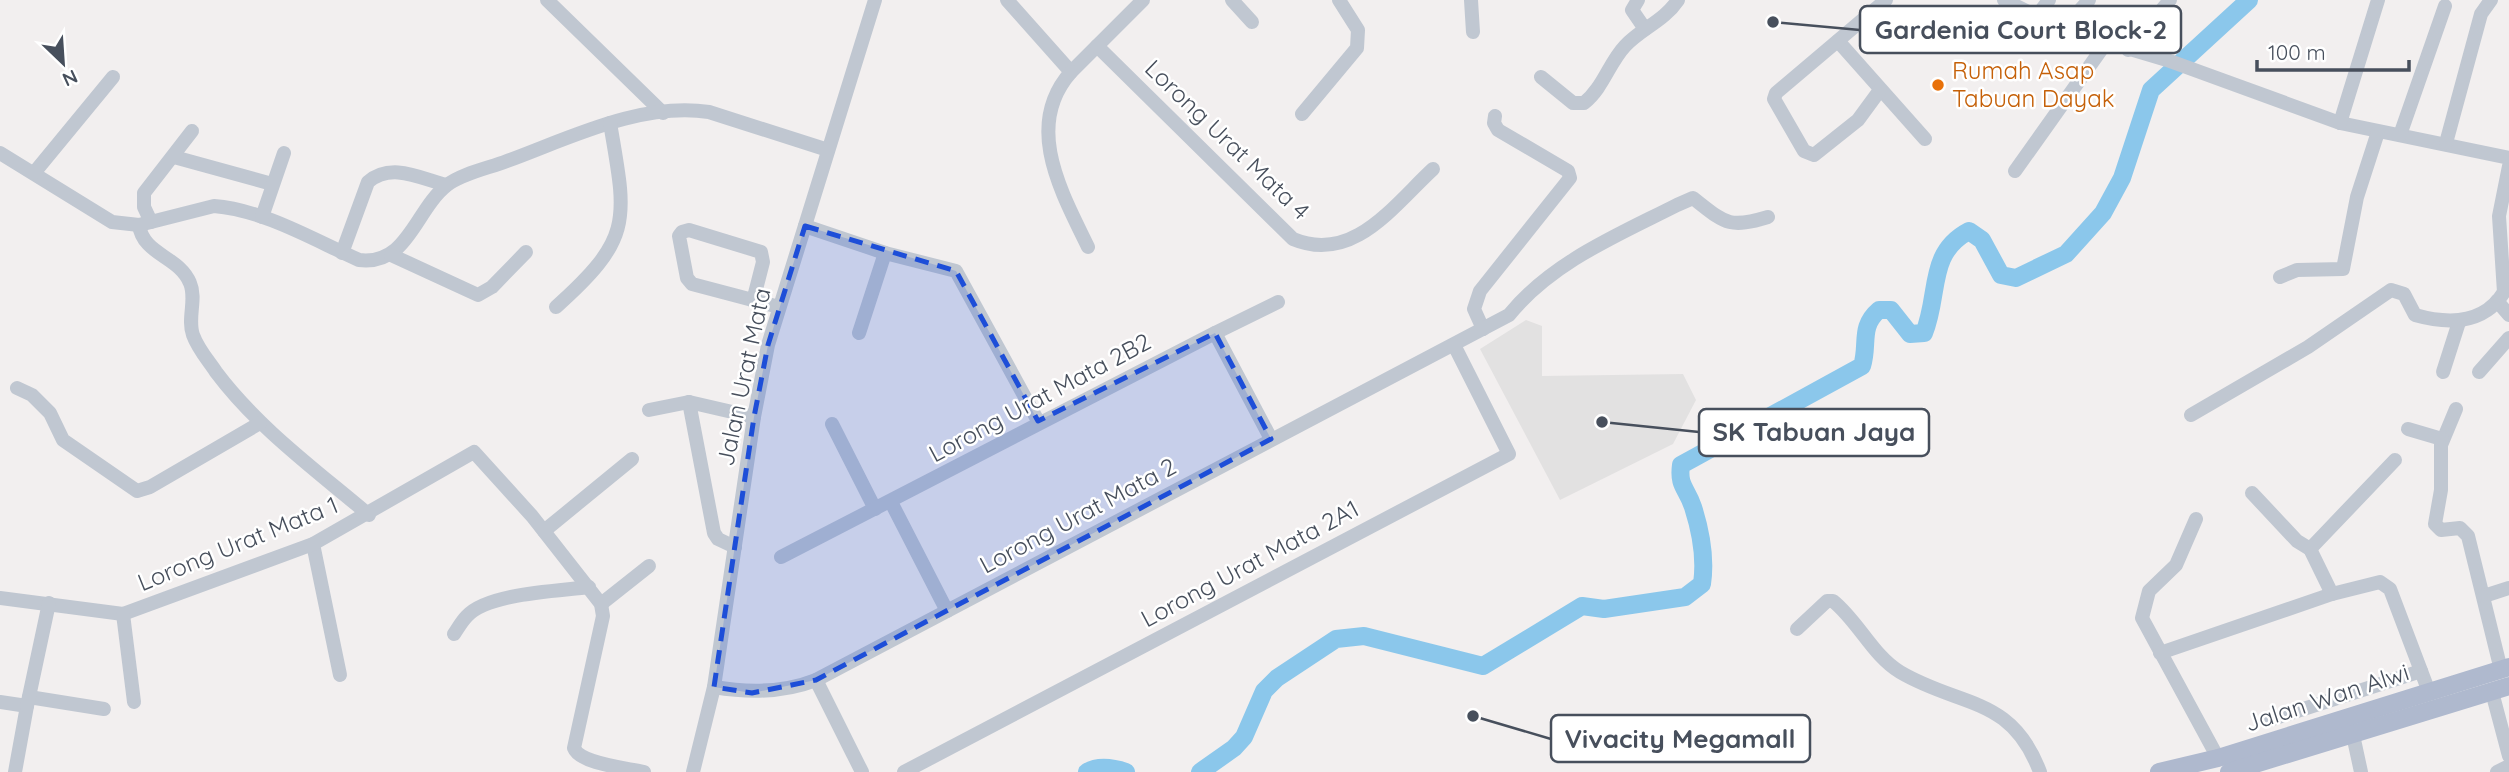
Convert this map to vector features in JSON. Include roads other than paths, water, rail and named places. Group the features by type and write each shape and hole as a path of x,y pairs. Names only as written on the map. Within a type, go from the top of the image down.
{"main road":[{"name":"Jalan Wan Alwi","path":"2224,765 2429,692 2505,668"},
{"name":"Jalan Wan Alwi","path":"2159,772 2224,765 2353,735 2500,689"}],"street":[{"path":"547,0 663,113"},
{"name":"Jalan Urat Mata","path":"693,772 714,687 754,417 779,307 875,0"},
{"path":"1007,0 1071,72"},
{"path":"1088,247 1063,194 1049,152 1048,124 1053,99 1060,84 1143,0"},
{"path":"1232,0 1252,22"},
{"path":"1302,114 1357,48 1358,30 1339,0"},
{"path":"1471,0 1473,32"},
{"path":"1639,0 1632,10 1645,29"},
{"path":"1541,77 1573,103 1584,103 1622,48 1668,14 1678,0"},
{"path":"1880,90 1858,120 1814,155 1804,151 1774,99 1776,93 1886,0"},
{"path":"2004,0 2063,29 2167,60 2340,123 2509,158"},
{"path":"2036,17 2049,0"},
{"path":"2063,29 2089,0"},
{"path":"2128,50 2170,0"},
{"path":"2340,123 2378,0"},
{"path":"2446,143 2481,14 2491,0"},
{"path":"2400,135 2445,6"},
{"path":"1838,40 1925,139"},
{"path":"2015,171 2106,43"},
{"name":"Lorong Urat Mata 4","path":"1097,46 1293,239 1307,245 1321,247 1347,242 1366,230 1433,169"},
{"path":"34,173 113,78"},
{"path":"0,153 112,222 145,223 214,206 262,217 359,260 376,261 391,255 446,186 610,123 663,113 709,112 828,150"},
{"path":"1483,329 1474,309 1480,291 1570,178 1567,172 1498,130 1494,123 1495,116"},
{"path":"556,307 600,266 616,236 622,206 610,123"},
{"path":"192,131 144,193 144,243 184,273 191,284 190,321 200,349 232,393 260,423 369,514"},
{"path":"2280,277 2297,270 2343,269 2357,197 2378,132"},
{"path":"262,217 284,153"},
{"path":"174,157 272,184"},
{"path":"2191,415 2308,347 2390,290 2404,294 2415,315 2459,323 2497,301 2504,292 2500,216 2509,166"},
{"path":"342,253 368,182 376,175 395,171 446,186"},
{"name":"Lorong Urat Mata 2","path":"714,687 745,693 787,688 816,680 1509,315 1536,285 1581,255 1693,198 1723,220 1740,226 1768,217"},
{"path":"805,226 885,253 952,269 960,274 1038,421"},
{"path":"752,301 764,262 761,252 689,230 682,232 679,236 689,282 752,301 779,307"},
{"path":"391,255 478,295 492,287 526,253"},
{"path":"859,333 885,253"},
{"path":"2497,301 2509,315"},
{"name":"Lorong Urat Mata 2B2","path":"780,557 891,502 1038,421 1278,302"},
{"path":"2444,372 2459,323"},
{"path":"1215,333 1271,439"},
{"path":"2479,372 2509,338"},
{"name":"Lorong Urat Mata 2A1","path":"904,772 1509,454 1454,345"},
{"path":"17,388 32,395 50,414 63,440 137,491 150,487 260,423"},
{"path":"689,402 714,533 718,539 735,547"},
{"path":"649,410 689,402 754,417"},
{"path":"2456,409 2442,439 2439,464 2441,490 2435,524 2441,530 2460,528 2468,536 2505,668"},
{"path":"832,424 875,509"},
{"path":"2409,429 2442,439"},
{"name":"Lorong Urat Mata 1","path":"123,614 313,544 474,452 544,531 601,604"},
{"path":"544,531 632,459"},
{"path":"2310,549 2395,460"},
{"path":"2252,493 2297,541 2310,549 2332,594"},
{"path":"891,502 947,611"},
{"path":"2196,519 2176,565 2153,584 2142,612 2145,625 2160,653 2224,765"},
{"path":"313,544 340,675"},
{"path":"644,772 581,758 574,748 603,616 601,604 649,566"},
{"path":"2160,653 2332,594 2384,583 2390,589 2429,692"},
{"path":"454,634 468,614 489,604 531,594 589,587"},
{"path":"2484,596 2509,588"},
{"path":"0,598 105,614 123,614 134,702"},
{"path":"1797,629 1827,601 1833,601 1900,672 2009,721 2024,740 2040,772"},
{"path":"15,772 49,604"},
{"path":"2266,721 2421,671"},
{"path":"816,680 862,772"},
{"path":"2500,689 2504,767"},
{"path":"708,711 745,693"},
{"path":"0,702 104,709"},
{"path":"2353,735 2361,772"}],"waterway":[{"path":"1200,772 1234,748 1244,737 1264,691 1277,678 1336,639 1364,636 1483,666 1582,606 1604,609 1685,597 1702,584 1703,564 1698,526 1691,501 1682,483 1681,465 1862,366 1867,329 1879,310 1891,310 1910,334 1924,333 1937,276 1946,251 1969,231 1982,240 2001,275 2016,278 2066,254 2103,213 2122,178 2151,90 2249,0"},
{"path":"1087,772 1101,768 1126,772"}],"place":[{"name":"Gardenia Court Block-2","path":"1773,22"},
{"name":"Rumah Asap Tabuan Dayak","path":"1938,85"},
{"name":"SK Tabuan Jaya","path":"1602,422"},
{"name":"Vivacity Megamall","path":"1473,716"}]}
